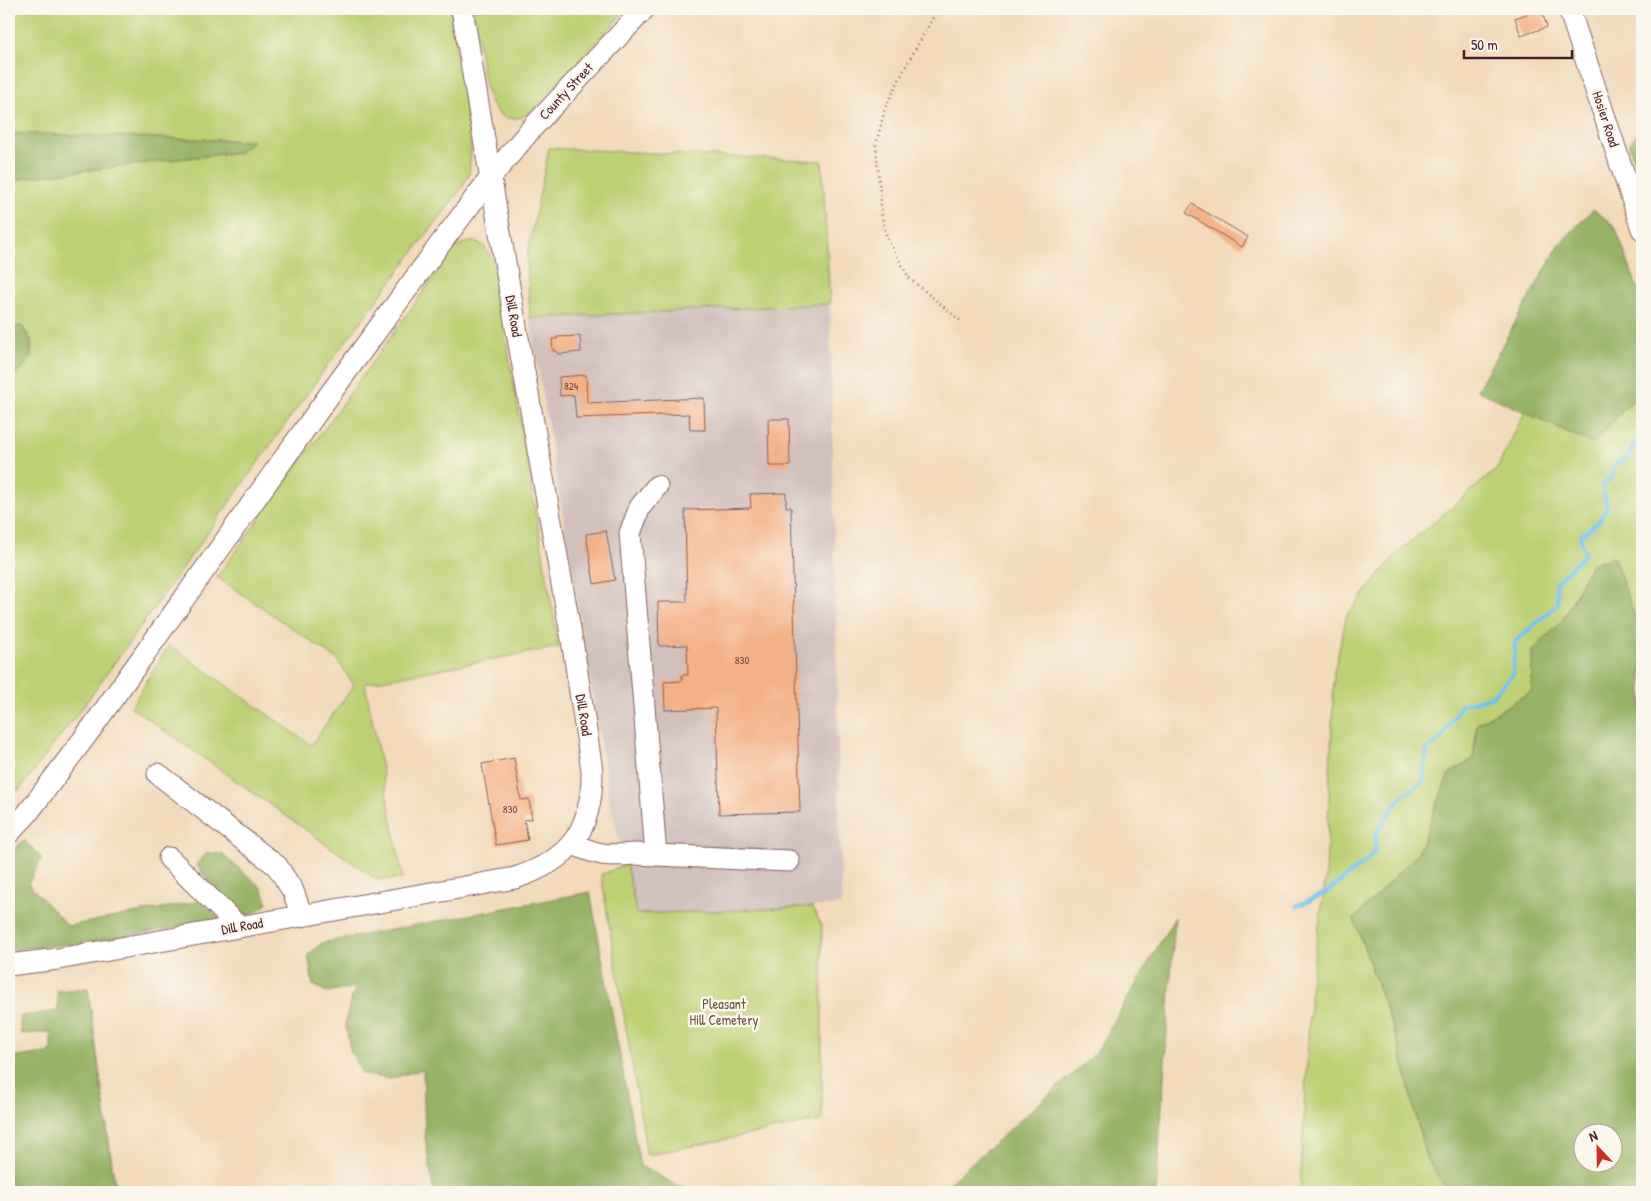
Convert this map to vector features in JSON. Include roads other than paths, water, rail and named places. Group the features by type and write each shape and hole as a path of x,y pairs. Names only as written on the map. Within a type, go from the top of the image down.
{"street":[{"name":"Dill Road","path":"9,965 58,959 516,878 535,872 552,862 573,844 583,827 590,809 593,790 592,770 572,640 516,328 462,9"},
{"name":"County Street","path":"9,833 27,814 91,729 330,394 491,177 532,128 644,9"},
{"name":"Hosier Road","path":"1569,9 1642,230"},
{"path":"656,855 630,533 640,506 657,486"},
{"path":"158,774 277,866 292,891 302,916"},
{"path":"573,844 597,854 789,861"},
{"path":"170,858 239,927"}],"waterway":[{"path":"1297,906 1326,893 1367,861 1375,851 1376,832 1402,796 1423,782 1427,750 1441,739 1461,705 1491,697 1513,674 1515,642 1558,604 1556,582 1585,554 1580,536 1598,522 1607,508 1602,486 1612,477 1615,464 1629,456 1633,445 1642,440"}],"park label":[{"name":"Pleasant Hill Cemetery","path":"724,1012"}]}
